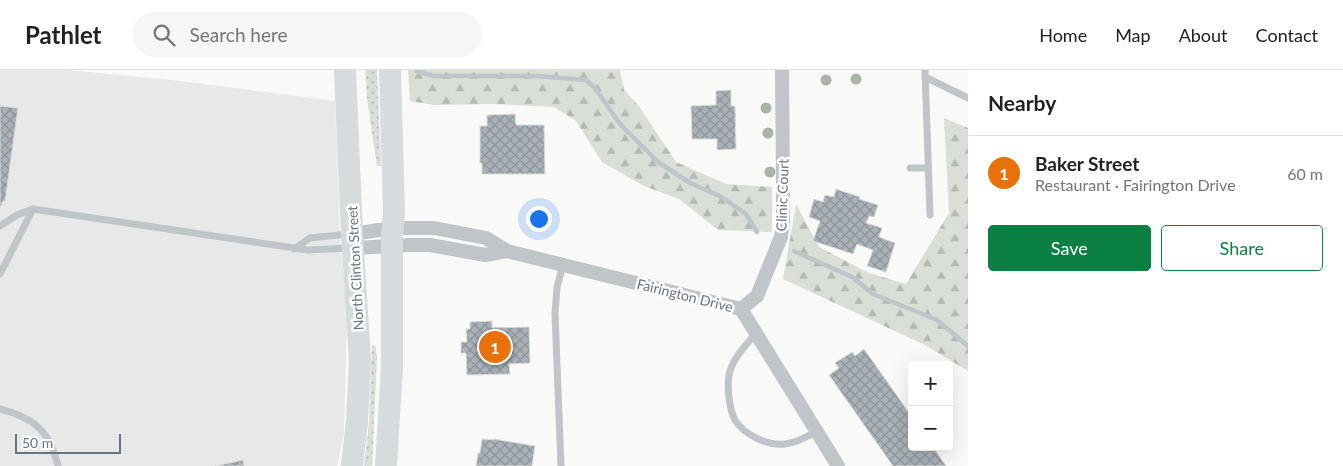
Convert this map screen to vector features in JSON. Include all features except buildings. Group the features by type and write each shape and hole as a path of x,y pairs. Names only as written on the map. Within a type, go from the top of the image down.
{"main road":[{"name":"North Clinton Street","path":"345,70 352,241 360,360 357,421 352,466"},
{"path":"386,466 392,367 393,174 390,70"}],"street":[{"name":"Clinic Court","path":"741,309 757,296 781,237 783,220 782,70"},
{"name":"Fairington Drive","path":"352,241 393,237 434,228 486,238 507,251 741,309 838,466"}],"lane":[{"path":"925,74 968,98"},
{"path":"925,74 930,215"},
{"path":"910,168 928,168"},
{"path":"0,226 17,215 33,209 294,249 308,250 352,241"},
{"path":"0,274 33,209"},
{"path":"294,249 310,238 352,241"},
{"path":"561,466 555,314 557,287 563,265"},
{"path":"756,333 736,357 729,374 728,396 735,420 747,433 765,442 784,444 802,439 817,431"},
{"path":"0,408 32,421 43,432 52,445 58,466"}],"shaded area":[{"path":"0,70 67,70 172,80 335,101 340,235 347,314 344,433 337,466 0,466"}],"green space":[{"path":"365,70 377,70 381,166 377,166"},
{"path":"408,70 620,70 624,90 639,106 676,162 726,184 772,187 772,232 718,230 679,199 644,186 602,162 576,121 554,107 493,104 434,105 410,101"},
{"path":"944,118 968,128 968,371 925,345 783,279 796,204 819,247 869,273 906,284 949,213"},
{"path":"372,345 375,345 377,356 372,466 364,466 369,423"}],"waterway":[{"path":"416,71 434,76 536,76 586,80 595,88 620,124 658,162 692,184 720,196 746,214 757,232"},
{"path":"794,251 852,277 873,294 937,320 968,346"}],"place":[{"name":"Baker Street","path":"495,347"}]}
